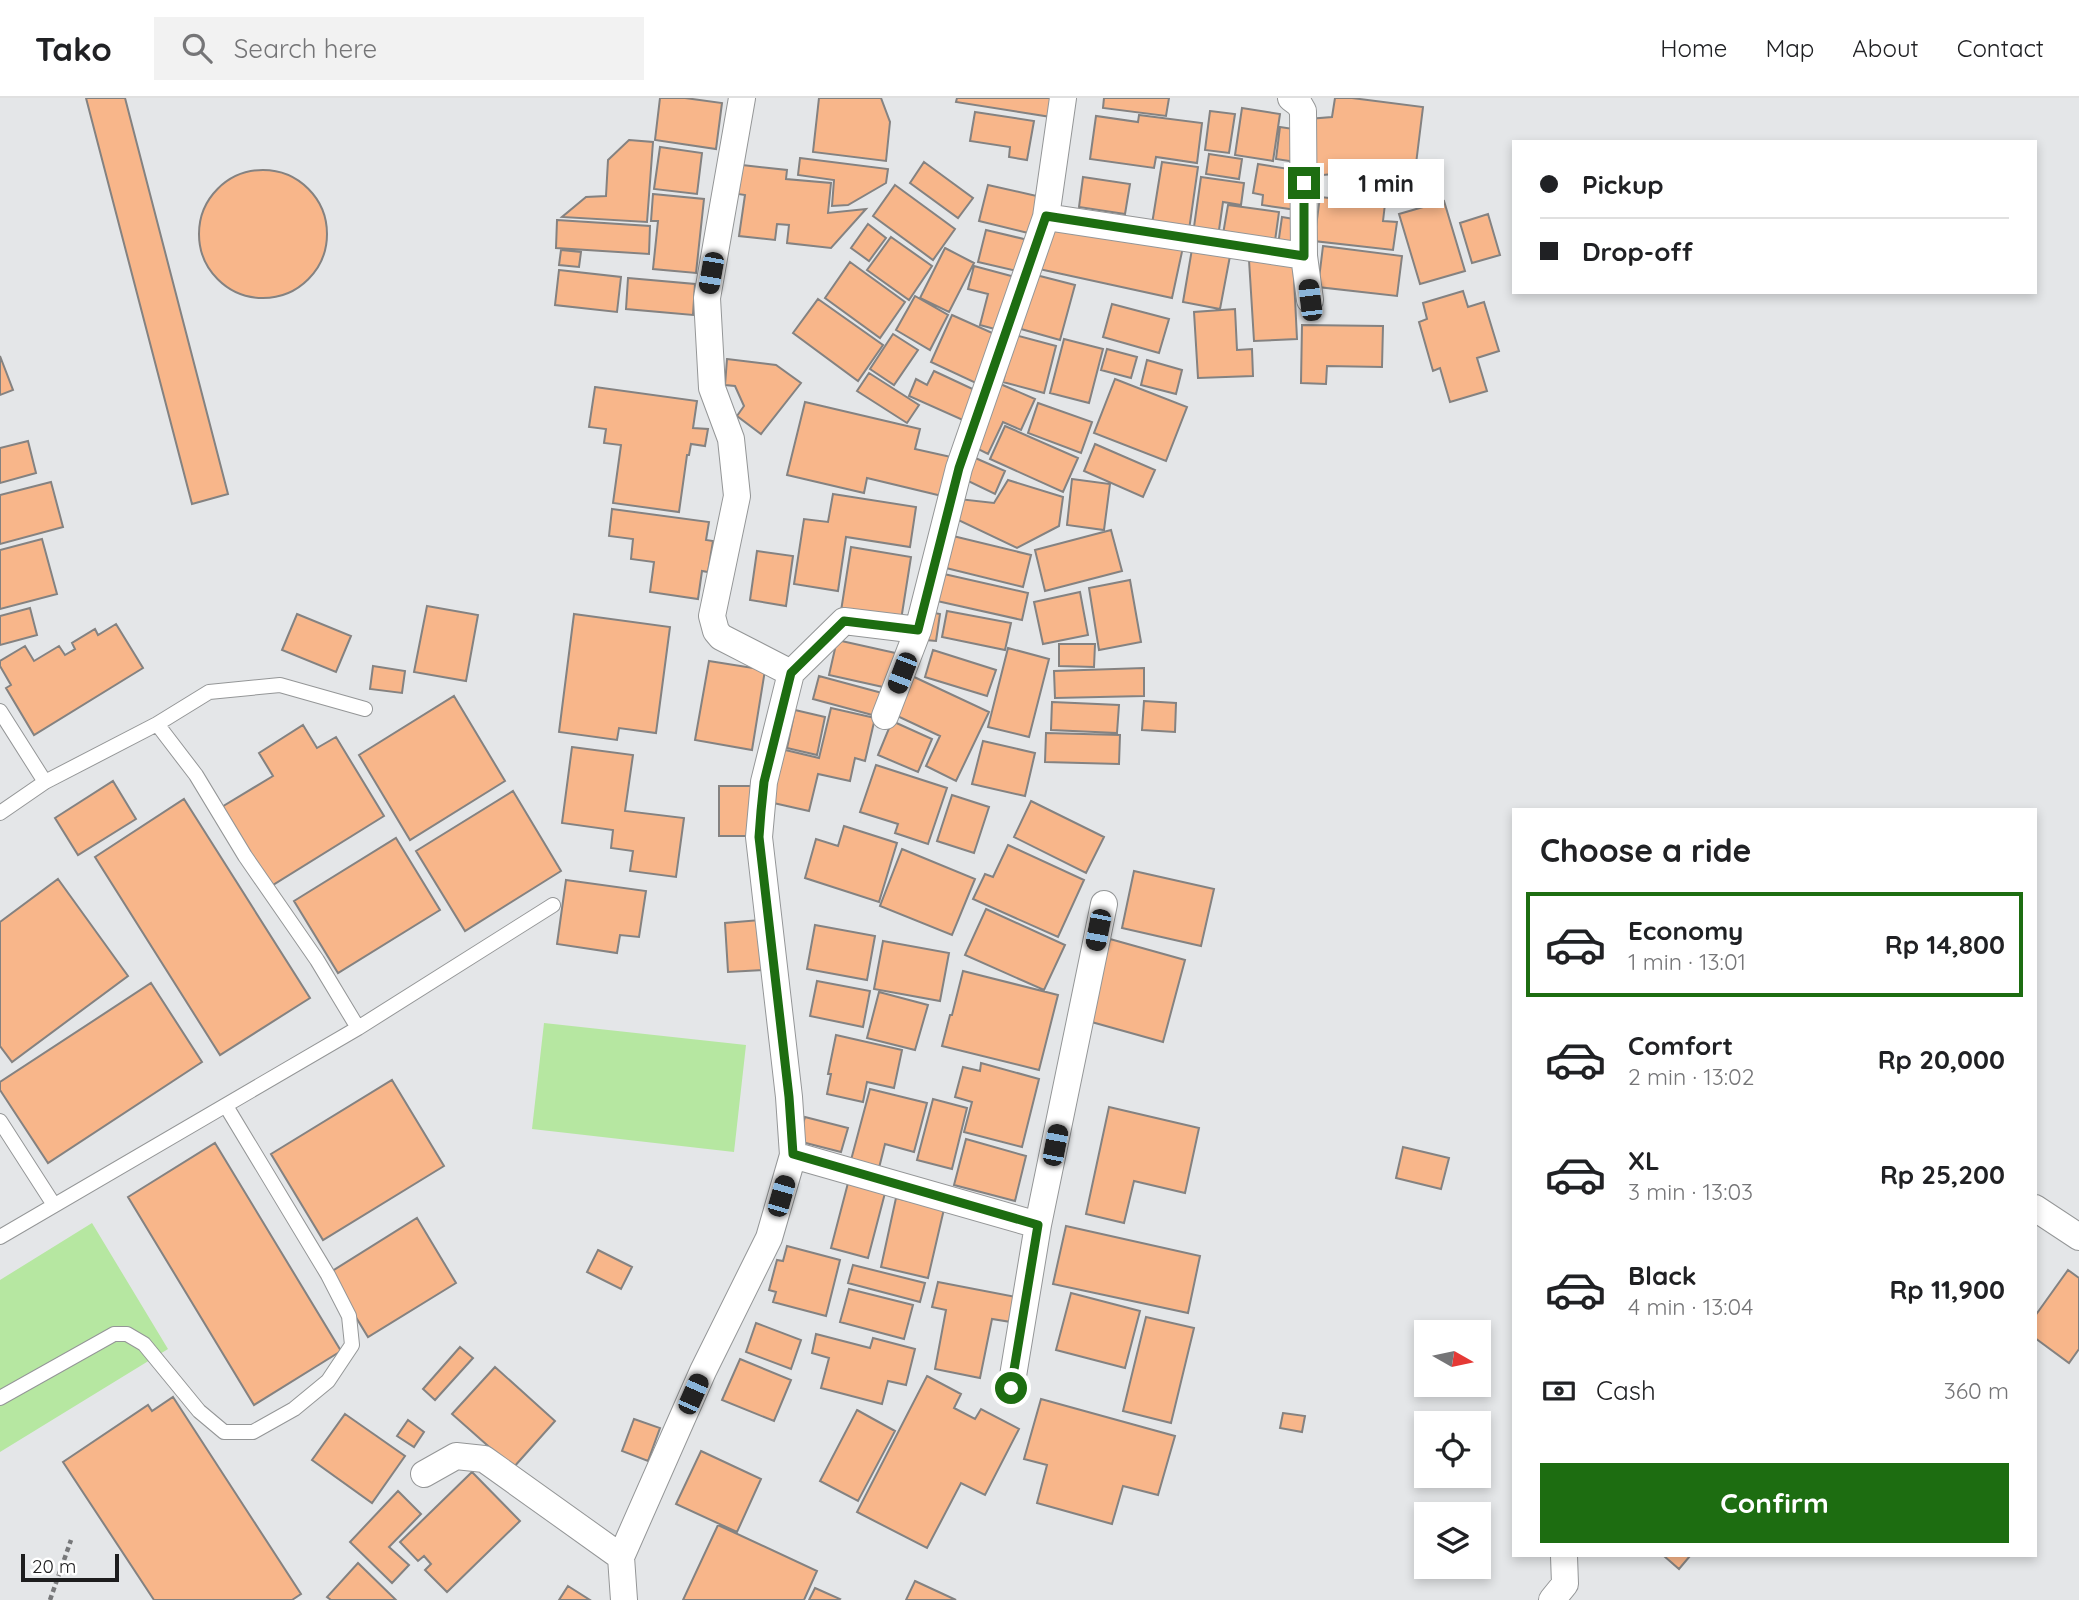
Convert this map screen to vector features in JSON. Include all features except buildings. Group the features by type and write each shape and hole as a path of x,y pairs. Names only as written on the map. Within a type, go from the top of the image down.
{"street":[{"path":"741,98 707,298 712,387 730,439 737,496 712,616 716,631 729,642 791,673"},
{"path":"886,716 918,630 959,468 1046,216 1063,98"},
{"path":"1291,98 1303,111 1304,256 1310,300"},
{"path":"1046,216 1304,256"},
{"path":"624,1600 621,1557 703,1371 769,1238 793,1154 789,1097 759,837 764,782 791,673 844,621 918,630"},
{"path":"1011,1388 1038,1225 1104,904"},
{"path":"793,1154 1038,1225"},
{"path":"2037,1209 2079,1237"},
{"path":"424,1474 456,1456 484,1460 621,1557"},
{"path":"1552,1600 1565,1584 1564,1557"}],"lane":[{"path":"0,813 45,782 157,724 209,692 280,685 365,709"},
{"path":"0,711 45,782"},
{"path":"157,724 196,775 245,856 317,960 358,1028"},
{"path":"0,1237 358,1028 553,905"},
{"path":"0,1398 114,1334 127,1334 144,1344 199,1411 224,1432 253,1432 295,1409 328,1381 352,1345 349,1316 328,1275 226,1106"},
{"path":"0,1121 54,1205"}],"path":[{"path":"50,1600 71,1539"}],"green space":[{"path":"544,1023 746,1045 734,1152 532,1129"},
{"path":"92,1223 168,1349 0,1452 0,1280"}],"route":[{"path":"1011,1388 1038,1225 793,1154 789,1097 759,837 764,782 769,760 791,673 844,621 918,630 959,468 1046,216 1304,256 1304,183"}]}
